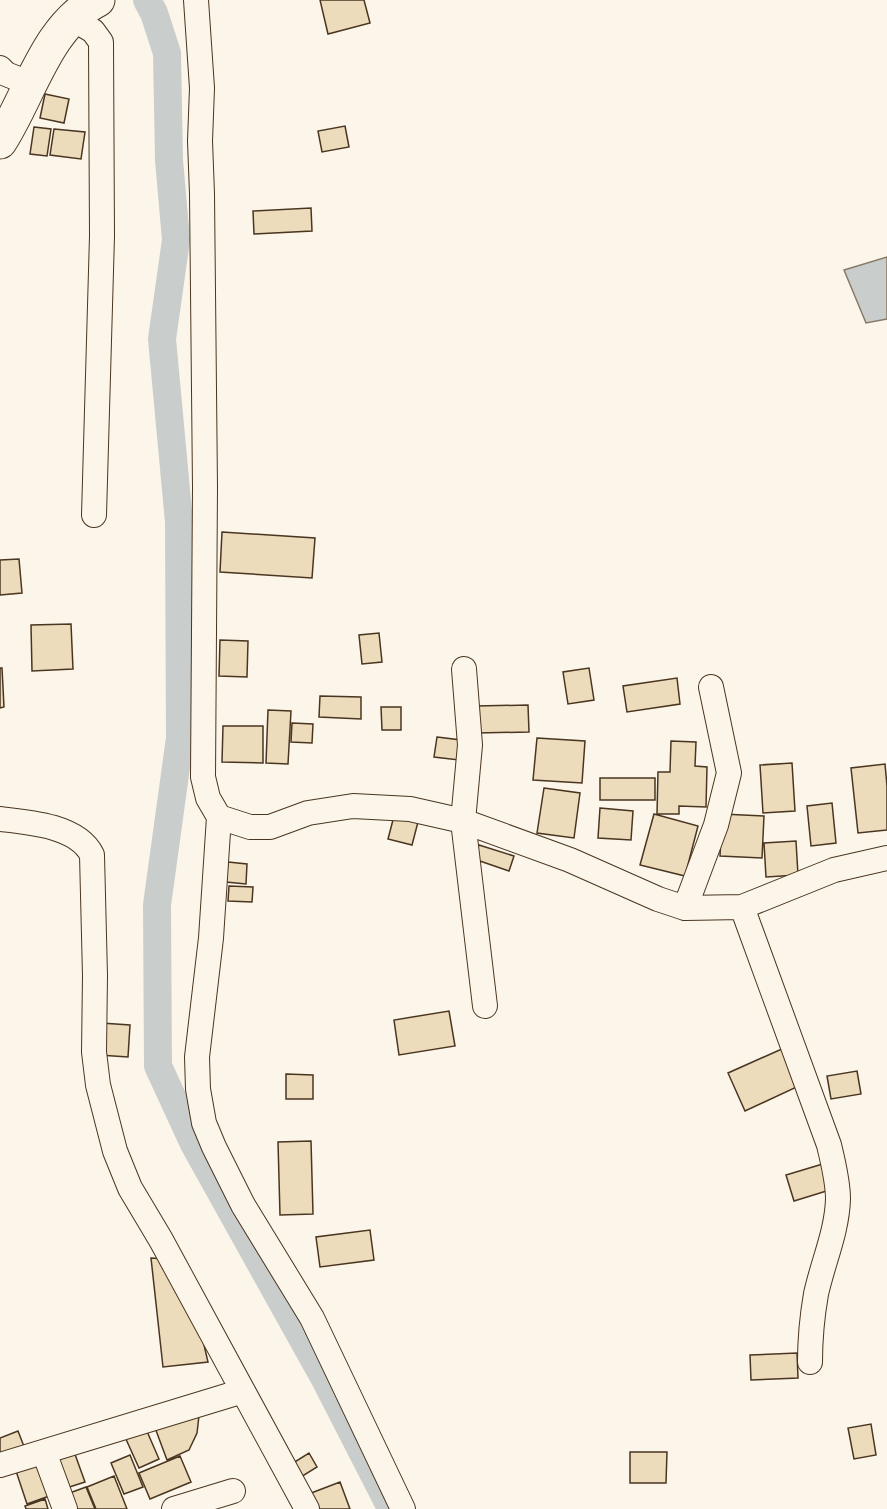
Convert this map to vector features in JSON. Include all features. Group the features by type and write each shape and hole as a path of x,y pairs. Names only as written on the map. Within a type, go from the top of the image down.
{"street":[{"path":"0,142 54,39 71,18 98,0"},
{"path":"196,0 202,88 200,141 205,487 203,777 208,798 219,817 211,938 197,1057 198,1089 204,1123 214,1147 243,1205 312,1318 403,1509"},
{"path":"71,18 93,31 101,42 102,236 93,515"},
{"path":"0,68 6,74 31,84"},
{"path":"464,669 470,745 463,821 485,1006"},
{"path":"685,908 716,825 729,773 711,687"},
{"path":"219,817 250,827 270,826 308,813 353,806 410,809 463,821 570,860 658,899 685,908 742,907 834,870 887,858"},
{"path":"0,819 30,822 74,835 87,845 92,855 94,1052 106,1120 115,1151 130,1188 161,1240 307,1509"},
{"path":"742,907 829,1145 835,1172 838,1198 835,1222 810,1331 810,1362"},
{"path":"0,1465 243,1391"},
{"path":"44,1452 65,1509"},
{"path":"174,1509 233,1491"}],"shaded area":[{"path":"887,257 887,319 866,323 844,270"}],"building":[{"path":"320,0 364,0 370,23 328,34"},
{"path":"45,94 69,99 64,123 40,118"},
{"path":"345,126 349,147 322,152 318,131"},
{"path":"34,127 51,129 47,156 30,154"},
{"path":"54,129 85,132 81,159 50,155"},
{"path":"311,208 312,231 254,234 253,211"},
{"path":"222,532 315,538 312,578 220,572"},
{"path":"19,559 22,593 0,595 0,560"},
{"path":"71,624 73,669 32,671 31,625"},
{"path":"379,633 382,662 362,664 359,635"},
{"path":"220,640 248,641 247,677 219,676"},
{"path":"0,668 2,668 4,707 0,708"},
{"path":"589,668 594,700 568,704 563,672"},
{"path":"677,678 680,704 627,712 623,686"},
{"path":"320,696 361,697 361,719 319,717"},
{"path":"528,705 529,732 477,733 476,706"},
{"path":"381,707 401,707 401,730 382,730"},
{"path":"268,710 291,711 288,764 266,763"},
{"path":"292,723 313,724 312,743 291,742"},
{"path":"223,726 263,726 263,763 222,762"},
{"path":"437,737 461,740 459,760 434,757"},
{"path":"537,738 585,741 582,783 533,780"},
{"path":"671,741 696,742 695,766 707,767 706,807 679,806 679,814 657,814 658,772 670,772"},
{"path":"792,763 795,811 763,813 760,765"},
{"path":"885,764 887,830 858,833 851,768"},
{"path":"600,778 655,778 655,800 600,800"},
{"path":"544,788 580,793 574,838 537,833"},
{"path":"832,803 836,843 811,846 807,806"},
{"path":"600,808 633,811 631,840 598,838"},
{"path":"654,814 698,826 685,876 640,865"},
{"path":"722,814 764,816 762,858 720,856"},
{"path":"394,816 418,822 412,845 388,839"},
{"path":"796,841 798,875 766,877 764,843"},
{"path":"479,845 514,856 509,871 474,859"},
{"path":"228,862 247,864 246,884 226,882"},
{"path":"229,886 253,887 252,902 228,901"},
{"path":"449,1011 455,1046 399,1055 394,1020"},
{"path":"101,1023 130,1025 128,1057 99,1055"},
{"path":"784,1048 801,1085 745,1111 728,1073"},
{"path":"857,1071 861,1094 831,1099 827,1076"},
{"path":"286,1074 313,1075 313,1099 286,1099"},
{"path":"311,1141 313,1214 280,1215 278,1142"},
{"path":"826,1163 833,1189 794,1201 786,1175"},
{"path":"370,1230 374,1260 320,1267 316,1237"},
{"path":"151,1258 165,1259 197,1315 208,1362 163,1367"},
{"path":"797,1353 798,1378 751,1380 750,1355"},
{"path":"200,1407 197,1433 189,1450 167,1460 154,1425"},
{"path":"871,1424 876,1455 854,1459 848,1428"},
{"path":"146,1429 159,1459 139,1468 125,1437"},
{"path":"18,1431 25,1449 0,1459 0,1438"},
{"path":"72,1446 85,1482 60,1490 48,1454"},
{"path":"630,1452 667,1452 666,1483 630,1483"},
{"path":"309,1453 317,1467 301,1477 293,1463"},
{"path":"130,1455 143,1487 124,1494 111,1463"},
{"path":"180,1456 191,1482 150,1499 139,1473"},
{"path":"40,1459 52,1495 27,1504 15,1468"},
{"path":"114,1476 127,1509 96,1509 87,1487"},
{"path":"340,1482 350,1509 311,1509 306,1495"},
{"path":"86,1487 95,1509 73,1509 67,1494"},
{"path":"45,1499 48,1509 26,1509 25,1506"}],"waterway":[{"path":"147,0 154,13 167,53 169,160 176,240 162,339 179,522 180,738 157,905 158,1066 194,1144 326,1381 389,1504"}]}
